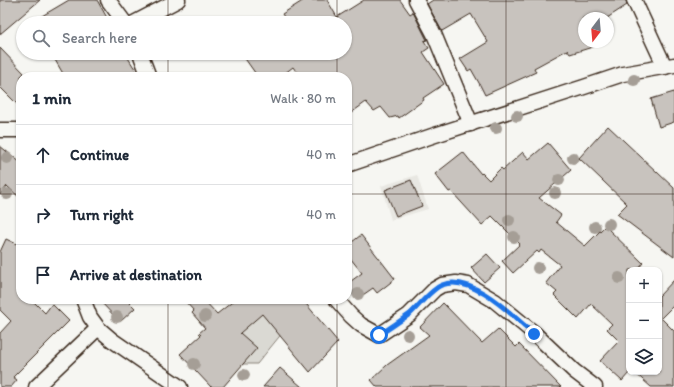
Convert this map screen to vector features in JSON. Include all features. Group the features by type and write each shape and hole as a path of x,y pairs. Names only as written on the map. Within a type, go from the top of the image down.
{"street":[{"path":"108,0 120,16"},
{"path":"147,16 178,0"},
{"path":"416,0 434,34 471,124"},
{"path":"352,163 623,74 670,66 634,0"},
{"path":"143,60 147,72"},
{"path":"0,130 16,130"},
{"path":"340,304 361,325 379,335 409,315 435,289 442,285 456,283 468,285 495,300 574,371 595,387"},
{"path":"85,304 90,317 98,328 112,340 180,387"},
{"path":"36,387 98,328"}],"shaded area":[{"path":"417,175 428,209 391,220 381,186"},
{"path":"235,314 267,314 283,332 257,364 242,364"}],"building":[{"path":"0,0 40,0 21,16 16,16 16,20 0,34"},
{"path":"69,0 97,0 106,16 42,16"},
{"path":"304,0 327,0 336,16 283,16 282,14"},
{"path":"364,0 400,0 410,14 413,12 427,40 424,41 429,48 423,52 444,84 423,98 424,100 399,118 398,116 390,118 381,107 374,111 366,102 352,112 352,72 296,72 293,67 286,72 254,72 246,60 352,60 352,16 339,16"},
{"path":"433,0 626,0 627,5 614,13 614,12 578,12 578,48 589,48 570,54 567,50 534,68 536,72 485,95 471,69 468,71 460,59 488,42 471,14 442,31 427,4"},
{"path":"0,48 23,72 16,72 16,103 0,87"},
{"path":"55,60 129,60 137,72 62,72"},
{"path":"674,92 674,122 659,127 651,99"},
{"path":"608,126 674,188 674,257 617,214 627,204 579,158"},
{"path":"548,143 571,170 539,198 561,215 556,222 585,246 605,226 643,263 640,267 626,267 626,375 627,375 622,381 600,361 619,341 607,329 612,324 591,304 578,319 554,295 557,292 546,283 560,265 541,250 539,253 537,251 513,273 502,261 520,244 492,216 482,225 451,191 449,192 435,174 463,152 481,174 482,173 489,180 501,168 503,170 523,152 529,159"},
{"path":"0,146 16,159 16,194 7,186 0,195"},
{"path":"411,180 422,206 396,216 385,190"},
{"path":"361,235 395,279 377,293 373,288 357,299 352,292 352,280 362,273 352,260 352,242"},
{"path":"6,239 16,244 16,304 36,304 45,313 52,304 69,321 13,377 17,380 11,387 0,387 0,333 11,321 0,310 0,252"},
{"path":"487,254 500,268 484,282 471,268"},
{"path":"674,280 674,305 662,317 662,303 662,293"},
{"path":"443,303 482,343 498,329 516,347 519,344 561,387 377,387 371,380 387,365 429,335 420,327"},
{"path":"103,304 131,304 135,308 120,322"},
{"path":"188,304 208,304 217,314 230,304 306,304 338,342 310,372 262,314 240,333 257,348 223,387 211,387 180,354 201,335 199,333 205,328 192,313 194,311"},
{"path":"662,319 674,331 674,387 651,387 637,375 662,375"},
{"path":"280,368 302,387 263,387"}],"route":[{"path":"379,335 409,315 435,289 442,285 456,283 468,285 495,300 534,334"}]}
